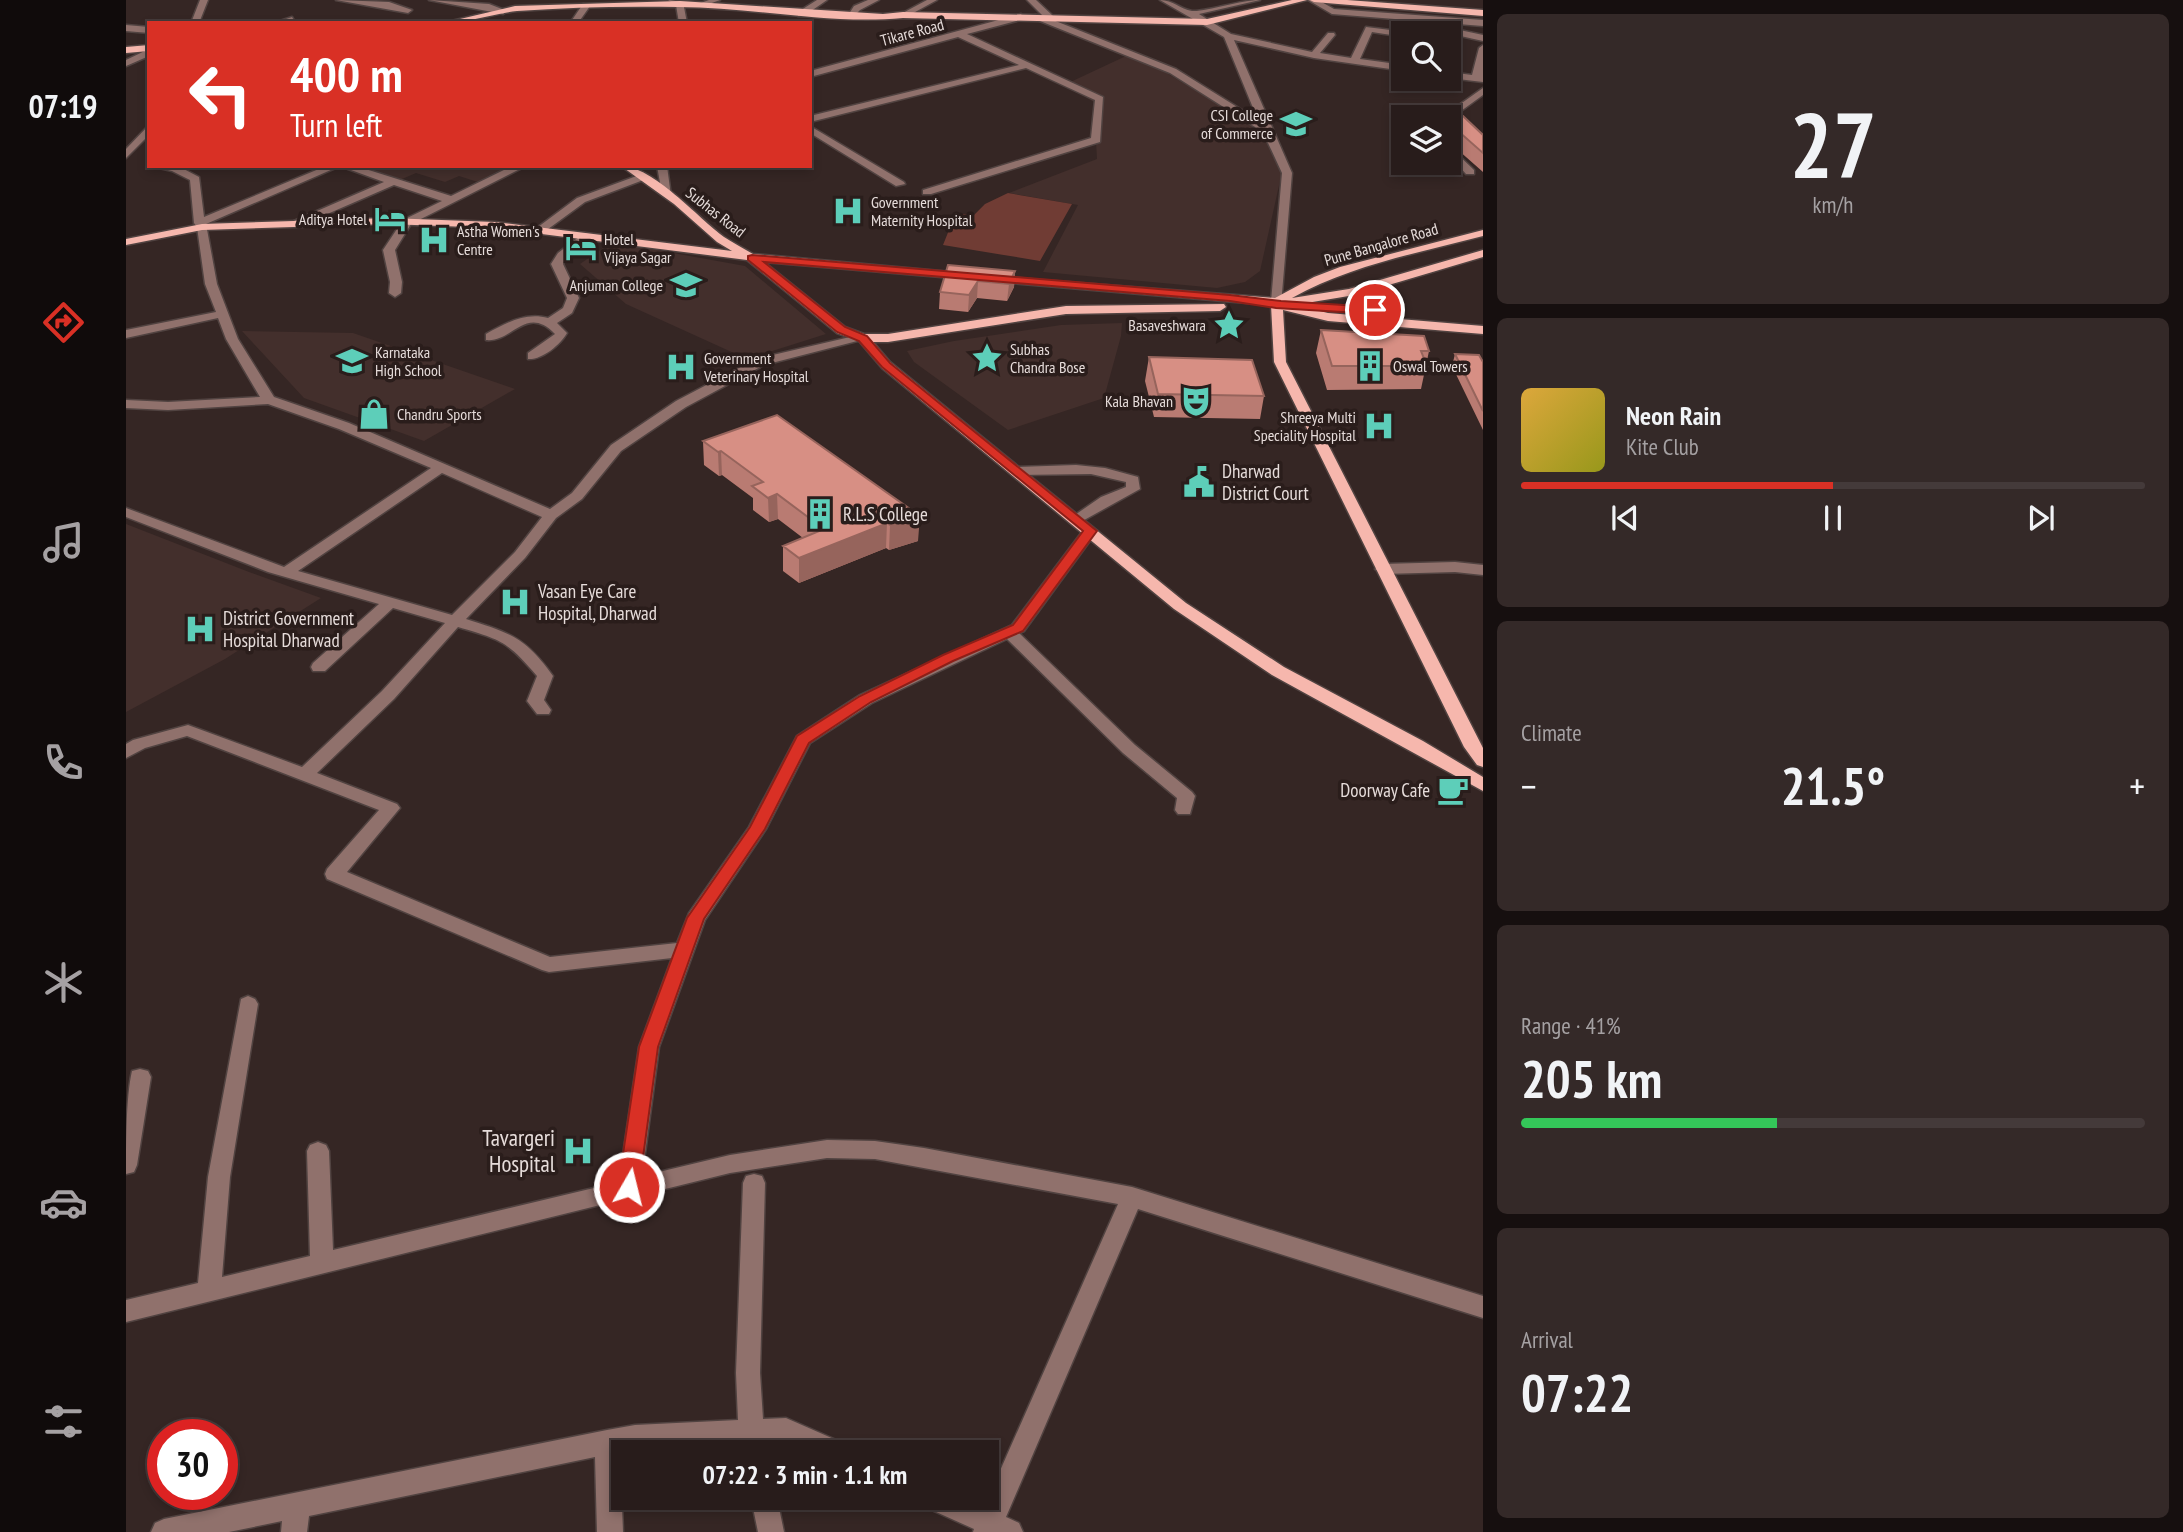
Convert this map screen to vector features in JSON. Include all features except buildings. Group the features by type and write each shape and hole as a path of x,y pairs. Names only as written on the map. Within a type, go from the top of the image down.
{"main road":[{"path":"455,21 502,10 676,2 850,15 1207,22 1303,0"},
{"path":"1313,0 1483,13"},
{"path":"126,50 147,50"},
{"name":"Subhas Road","path":"629,168 667,194 721,240 752,258 841,330 863,338"},
{"path":"126,242 200,225 407,222 540,230 752,258 835,263 1040,284 1483,318"},
{"name":"Pune Bangalore Road","path":"1276,303 1290,293 1344,269 1483,233"},
{"name":"Pune Bangalore Road","path":"1276,303 1351,292 1483,253"},
{"path":"1040,284 1053,289 1061,297 1066,310"},
{"path":"1276,303 1280,362 1473,747 1483,761"},
{"path":"863,338 888,338 1066,310 1276,303 1328,317 1483,330"},
{"path":"863,338 886,365 1180,606 1278,671 1483,785"}],"street":[{"path":"196,21 204,0"},
{"path":"340,0 369,1 408,10"},
{"path":"433,0 502,10 503,0"},
{"path":"704,5 716,0"},
{"path":"801,13 823,0"},
{"path":"850,15 875,0"},
{"path":"903,15 933,0"},
{"path":"1031,0 1050,18"},
{"path":"1164,0 1228,36 1314,55 1391,66"},
{"path":"1212,11 1214,0"},
{"path":"1188,14 1256,0"},
{"path":"1313,0 1346,18 1441,29 1483,38"},
{"path":"676,2 682,21"},
{"path":"575,21 586,6"},
{"path":"501,21 515,9"},
{"path":"1332,11 1483,23"},
{"name":"Tikare Road","path":"812,73 1021,17"},
{"path":"1038,17 1172,71 1267,130"},
{"path":"126,28 147,30"},
{"path":"1354,62 1368,29 1391,32"},
{"path":"927,192 1096,140 1100,99 960,34"},
{"path":"1314,55 1331,35"},
{"path":"1228,36 1287,173 1276,303"},
{"path":"1461,77 1480,79 1483,48"},
{"path":"126,63 147,51"},
{"path":"812,119 1028,65"},
{"path":"1461,107 1483,91"},
{"path":"812,130 900,184"},
{"path":"129,159 147,131"},
{"path":"129,159 147,150"},
{"path":"1461,162 1470,172"},
{"path":"180,168 195,179 211,284 222,314 232,339 269,400"},
{"path":"200,225 330,168"},
{"path":"351,168 451,200"},
{"path":"395,293 396,282 389,250 407,222 517,168"},
{"path":"662,168 667,194"},
{"path":"540,230 581,200 642,177"},
{"path":"298,223 393,181"},
{"path":"550,322 569,310 573,298 558,264 562,255 588,235"},
{"path":"126,334 222,314"},
{"path":"490,337 524,318 539,318 550,322 561,333 557,340 532,356"},
{"path":"304,776 388,695 520,555 551,515 577,496 617,448 681,404 760,362 863,338"},
{"path":"126,404 168,406 269,400 344,426 551,515"},
{"path":"286,573 441,468"},
{"path":"629,1187 649,1047 696,918 757,829 803,740 866,699 1018,628 1083,525 1106,500 1133,489 1133,480 1117,473 1017,471"},
{"path":"126,512 286,573 504,636 519,645 545,676 535,701 543,710"},
{"path":"1383,569 1455,567 1483,570"},
{"path":"320,667 390,603"},
{"path":"1009,632 1129,749 1186,796 1184,810"},
{"path":"126,752 139,744 188,730 391,808 334,874 548,965 685,949"},
{"path":"209,1290 219,1177 248,1004"},
{"path":"126,1165 140,1077"},
{"path":"126,1311 629,1187 730,1164 827,1149 875,1150 1132,1197 1483,1307"},
{"path":"318,1152 322,1264"},
{"path":"753,1440 748,1373 754,1183"},
{"path":"958,1510 995,1529 1132,1197"},
{"path":"758,1440 786,1430 808,1440"},
{"path":"618,1440 635,1437 706,1440"},
{"path":"164,1532 295,1519 611,1441"},
{"path":"607,1442 610,1532"},
{"path":"766,1510 771,1532"}],"shaded area":[{"path":"1126,56 1163,71 1265,131 1282,172 1260,271 1245,282 1217,288 1043,272 1078,205 1009,193 1097,159 1094,102 1064,85"},
{"path":"350,168 514,168 481,183 459,176 445,182 416,173 395,182"},
{"path":"1008,193 1072,204 1040,261 943,245 949,230 962,214 974,215 985,204"},
{"name":"Anjuman College","path":"612,242 745,266 826,334 747,359 626,304 580,264"},
{"path":"1122,323 1104,398 1008,430 914,362 907,351 1061,325"},
{"name":"Karnataka High School","path":"242,331 353,333 515,389 424,441 304,398"},
{"name":"District Government Hospital Dharwad","path":"126,524 321,598 225,659 126,712"}],"place":[{"name":"CSI College of Commerce","path":"1296,124"},
{"name":"Government Maternity Hospital","path":"848,211"},
{"name":"Aditya Hotel","path":"390,219"},
{"name":"Astha Women's Centre","path":"434,240"},
{"name":"Hotel Vijaya Sagar","path":"581,248"},
{"name":"Anjuman College","path":"686,285"},
{"name":"Basaveshwara","path":"1229,325"},
{"name":"Subhas Chandra Bose","path":"987,358"},
{"name":"Karnataka High School","path":"352,361"},
{"name":"Oswal Towers","path":"1370,366"},
{"name":"Government Veterinary Hospital","path":"681,367"},
{"name":"Kala Bhavan","path":"1196,401"},
{"name":"Chandru Sports","path":"374,414"},
{"name":"Shreeya Multi Speciality Hospital","path":"1379,426"},
{"name":"Dharwad District Court","path":"1199,482"},
{"name":"R.L.S College","path":"820,514"},
{"name":"Vasan Eye Care Hospital, Dharwad","path":"515,602"},
{"name":"District Government Hospital Dharwad","path":"200,629"},
{"name":"Doorway Cafe","path":"1453,790"},
{"name":"Tavargeri Hospital","path":"578,1151"}],"route":[{"path":"629,1187 649,1047 696,918 757,829 803,740 866,699 948,658 1018,628 1090,531 886,365 863,338 841,330 752,258 835,263 1276,304 1375,310"}]}
